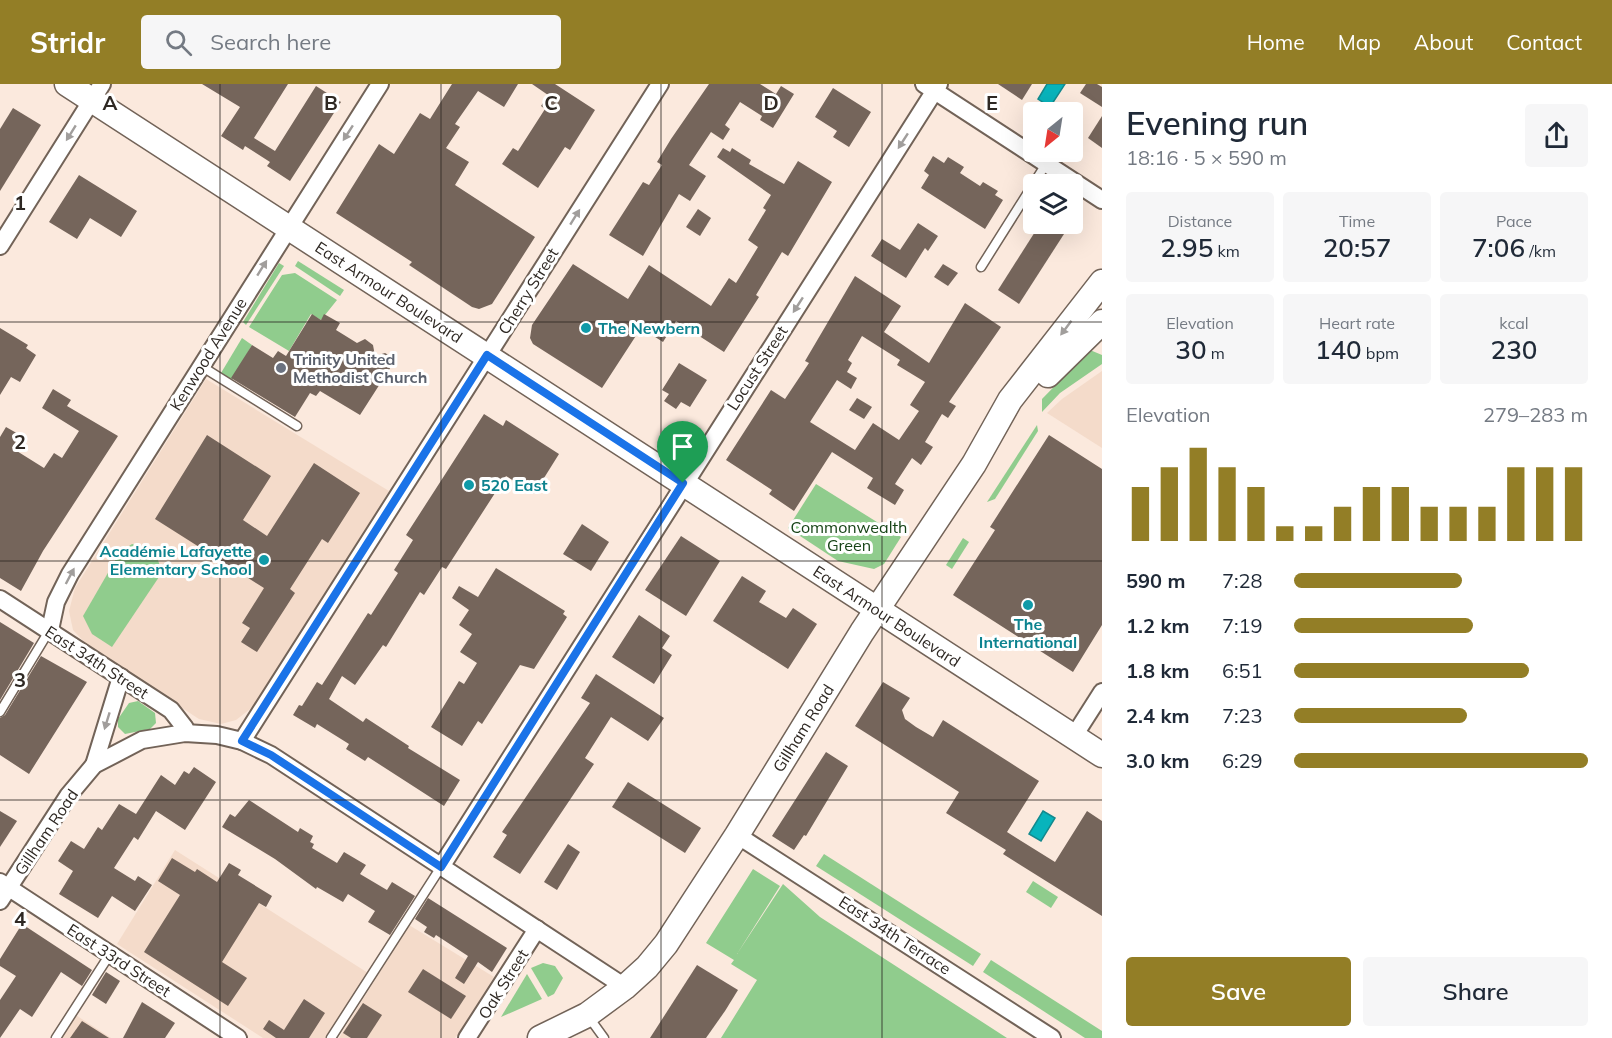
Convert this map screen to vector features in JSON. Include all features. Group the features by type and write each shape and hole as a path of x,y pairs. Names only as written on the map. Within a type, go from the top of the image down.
{"main road":[{"name":"East Armour Boulevard","path":"67,84 97,92 288,227 1102,755"},
{"name":"Gillham Road","path":"540,1038 587,1015 626,987 666,944 737,835 877,610 974,464 1010,400 1102,282"},
{"name":"Gillham Road","path":"974,464 1057,364 1102,322"}],"street":[{"name":"Kenwood Avenue","path":"50,630 56,602 70,574 380,84"},
{"name":"Cherry Street","path":"242,741 660,84"},
{"path":"933,86 1102,200"},
{"name":"Locust Street","path":"441,867 933,86"},
{"path":"0,246 97,92"},
{"name":"East 34th Street","path":"0,599 171,710 185,728 185,733"},
{"name":"Gillham Road","path":"94,765 121,676"},
{"path":"1074,736 1102,692"},
{"name":"Gillham Road","path":"3,890 68,796 94,765 142,740 185,733 217,735 242,741 271,755 626,987"},
{"name":"East 34th Terrace","path":"737,835 1052,1038"},
{"name":"East 33rd Street","path":"3,890 110,954 238,1038"},
{"name":"Oak Street","path":"468,1038 537,929"},
{"path":"207,1038 216,1024"}],"lane":[{"path":"981,267 1046,164"},
{"path":"201,366 297,426"},
{"path":"0,712 50,630"},
{"path":"332,1038 441,867"},
{"path":"56,1038 110,954"},
{"path":"587,1015 604,1038"}],"shaded area":[{"path":"1102,371 1102,448 1047,413 1062,399"},
{"path":"206,379 389,491 254,706 236,720 221,724 199,719 90,648 73,630 69,611 75,588"},
{"path":"175,850 368,973 327,1038 263,1038 117,944"},
{"path":"409,925 494,977 455,1038 339,1038"},
{"path":"68,1010 111,1038 50,1038"}],"green space":[{"path":"298,261 344,290 340,296 295,266"},
{"path":"279,263 284,266 246,325 243,322"},
{"path":"295,273 337,300 321,320 311,314 289,351 249,327 282,275"},
{"path":"242,338 252,345 232,380 221,373"},
{"path":"1090,350 1102,355 1102,364 1060,393 1042,412 1042,399"},
{"path":"1037,425 1038,431 995,499 987,502"},
{"name":"Commonwealth Green","path":"816,484 901,537 884,564 874,569 838,561 788,528"},
{"path":"963,538 969,542 952,569 946,565"},
{"path":"132,544 145,547 154,554 159,564 159,577 112,647 92,634 83,616 120,552"},
{"path":"138,701 155,713 156,723 150,729 125,734 118,727 118,719 129,703"},
{"path":"824,854 981,954 973,966 816,866"},
{"path":"753,869 780,886 737,954 783,884 820,917 1007,1038 721,1038 757,980 731,964 734,960 706,943"},
{"path":"1033,881 1058,897 1051,908 1026,892"},
{"path":"991,960 1102,1031 1102,1038 1085,1038 983,972"},
{"path":"543,963 555,966 563,978 554,994 548,997 531,968"},
{"path":"527,974 542,999 501,1017"}],"water":[{"path":"1047,84 1065,84 1053,102 1042,102 1038,99"},
{"path":"1043,811 1055,818 1041,841 1029,834"}],"building":[{"path":"202,84 288,84 254,138 275,151 316,86 341,102 290,181 267,166 270,162 245,146 243,150 221,136 240,107"},
{"path":"452,84 518,84 504,107 478,91 455,124 460,127 446,148 469,162 455,185 535,237 492,304 479,309 472,307 409,265 412,262 336,213 379,144 394,154 420,113 430,119"},
{"path":"532,84 555,84 595,110 570,150 565,147 538,188 502,164 513,148 518,151 545,109 541,106 548,95"},
{"path":"709,84 760,84 776,94 781,86 794,94 773,128 760,120 762,116 740,102 725,125 730,129 723,140 711,132 689,165 706,176 690,201 679,194 643,256 609,235 643,182 649,185 662,165 657,162"},
{"path":"998,84 1032,84 1022,100"},
{"path":"1086,84 1097,84 1102,87 1102,107 1080,93"},
{"path":"833,88 871,112 849,147 833,137 837,131 815,117"},
{"path":"13,108 41,125 0,191 0,129"},
{"path":"1102,116 1102,148 1088,138"},
{"path":"723,148 730,152 732,148 751,160 749,164 784,184 798,161 832,182 788,256 782,252 756,295 759,297 724,352 676,321 663,342 641,328 602,388 533,344 530,338 532,325 573,264 628,299 649,265 711,306 729,278 736,283 758,247 748,240 766,210 763,208 771,195 717,157"},
{"path":"933,156 944,163 948,157 964,167 960,173 980,186 983,182 998,191 995,195 1003,200 985,229 921,188 929,175 924,171"},
{"path":"79,175 137,211 121,237 90,218 77,239 49,222"},
{"path":"698,209 711,218 700,236 686,227"},
{"path":"918,223 938,236 928,251 925,248 906,278 871,256 882,239 900,250"},
{"path":"1034,234 1064,234 1019,304 998,290"},
{"path":"943,264 958,273 948,286 934,277"},
{"path":"855,276 901,306 884,332 929,363 965,303 1001,327 949,402 956,406 948,418 942,414 925,442 933,447 921,465 912,458 895,484 904,490 895,505 867,488 873,478 832,452 794,511 769,494 772,490 726,460 771,390 785,399 809,363 805,361","holes":["862,336 900,360 897,365 925,382 910,405 919,411 899,440 873,423 855,450 810,422 837,380 851,389 857,378 847,372 852,363 848,360"]},
{"name":"Trinity United Methodist Church","path":"312,314 321,320 324,314 340,323 336,330 357,343 365,339 373,345 375,356 385,353 392,357 394,362 360,415 320,391 316,396 310,393 295,417 231,378 252,345 273,358 278,351 286,356"},
{"path":"0,328 28,345 26,348 36,355 20,382 11,377 0,395"},
{"path":"679,363 707,380 690,407 681,402 676,409 664,401 669,394 662,390"},
{"path":"53,389 71,400 67,406 118,436 43,551 21,591 0,578 0,437 6,427 20,435 12,448 44,468 54,453 62,458 79,431 42,408"},
{"path":"857,398 872,407 864,419 849,410"},
{"path":"484,414 503,426 506,420 559,454 534,494 506,476 446,569 442,567 424,595 420,592 386,647 383,645 355,685 342,676 329,699 363,722 366,718 409,746 408,748 460,780 444,806 368,757 365,761 346,749 349,744 317,724 315,728 293,715 299,705 302,706 317,682 322,685 368,613 371,615 398,573 394,570 413,540 406,535"},
{"name":"Académie Lafayette Elementary School","path":"207,435 271,476 243,520 267,536 314,463 360,493 328,543 322,539 290,589 295,593 257,652 241,642 250,628 242,623 264,588 155,519"},
{"path":"1049,435 1102,469 1102,625 1073,672 953,595 995,530 990,527"},
{"path":"582,524 609,542 591,571 563,554"},
{"path":"681,536 720,561 686,616 645,590"},
{"path":"496,568 565,611 563,614 567,617 534,669 520,665 482,724 478,721 462,746 431,727 459,681 464,684 477,663 460,652 472,634 459,625 469,610 452,598 459,586 478,597"},
{"path":"742,576 766,591 759,602 786,618 793,608 817,624 788,669 713,621"},
{"path":"639,615 670,636 662,648 672,655 654,684 612,657"},
{"path":"0,622 34,643 0,700"},
{"path":"41,656 87,682 29,774 0,755 0,718 5,715"},
{"path":"596,674 664,718 648,741 611,717 585,758 594,764 520,874 493,857 507,835 502,832 590,703 581,698"},
{"path":"883,682 910,698 902,710 905,719 916,727 933,737 943,720 1039,781 1007,832 1055,862 1087,811 1102,821 1102,916 1003,854 1006,850 946,813 959,792 855,726"},
{"path":"826,752 848,766 806,836 804,835 794,850 772,836"},
{"path":"194,767 216,782 185,830 156,811 138,840 134,837 114,868 135,881 138,876 152,885 135,911 112,896 98,918 59,894 73,871 58,861 71,841 84,849 98,827 102,830 119,804 136,814 161,775 175,785 184,771 189,774"},
{"path":"628,782 701,828 685,853 612,807"},
{"path":"249,800 298,832 300,828 313,836 310,842 314,844 312,848 337,863 344,852 366,865 360,874 387,890 392,882 415,896 390,935 368,922 375,911 348,894 343,902 317,887 316,889 275,859 222,827 230,814 235,817"},
{"path":"0,811 17,821 0,847"},
{"path":"568,844 580,852 557,890 544,882"},
{"path":"172,858 195,872 197,869 217,882 229,863 241,870 238,875 272,896 266,907 259,903 222,962 247,978 228,1006 144,952 180,895 158,881"},
{"path":"428,898 507,948 492,972 478,962 464,984 455,978 468,956 436,935 434,938 424,932 427,927 415,919"},
{"path":"22,924 92,970 82,986 61,972 32,1017 20,1009 0,1038 0,1000 16,976 0,966 0,959"},
{"path":"697,965 738,990 725,1011 706,1038 650,1038"},
{"path":"423,969 466,996 451,1019 408,992"},
{"path":"106,972 120,981 106,1004 92,995"},
{"path":"304,999 325,1013 309,1038 276,1038 263,1029 269,1020 284,1030"},
{"path":"142,1002 175,1023 165,1038 123,1038"},
{"path":"363,1003 382,1015 367,1038 351,1038 343,1033"},
{"path":"82,1021 109,1038 70,1038"}],"place":[{"name":"The Newbern","path":"586,328"},
{"name":"Trinity United Methodist Church","path":"281,368"},
{"name":"520 East","path":"469,485"},
{"name":"Académie Lafayette Elementary School","path":"264,560"},
{"name":"The International","path":"1028,605"}],"route":[{"path":"487,355 683,483 441,867 271,755 242,741 487,355"}]}
